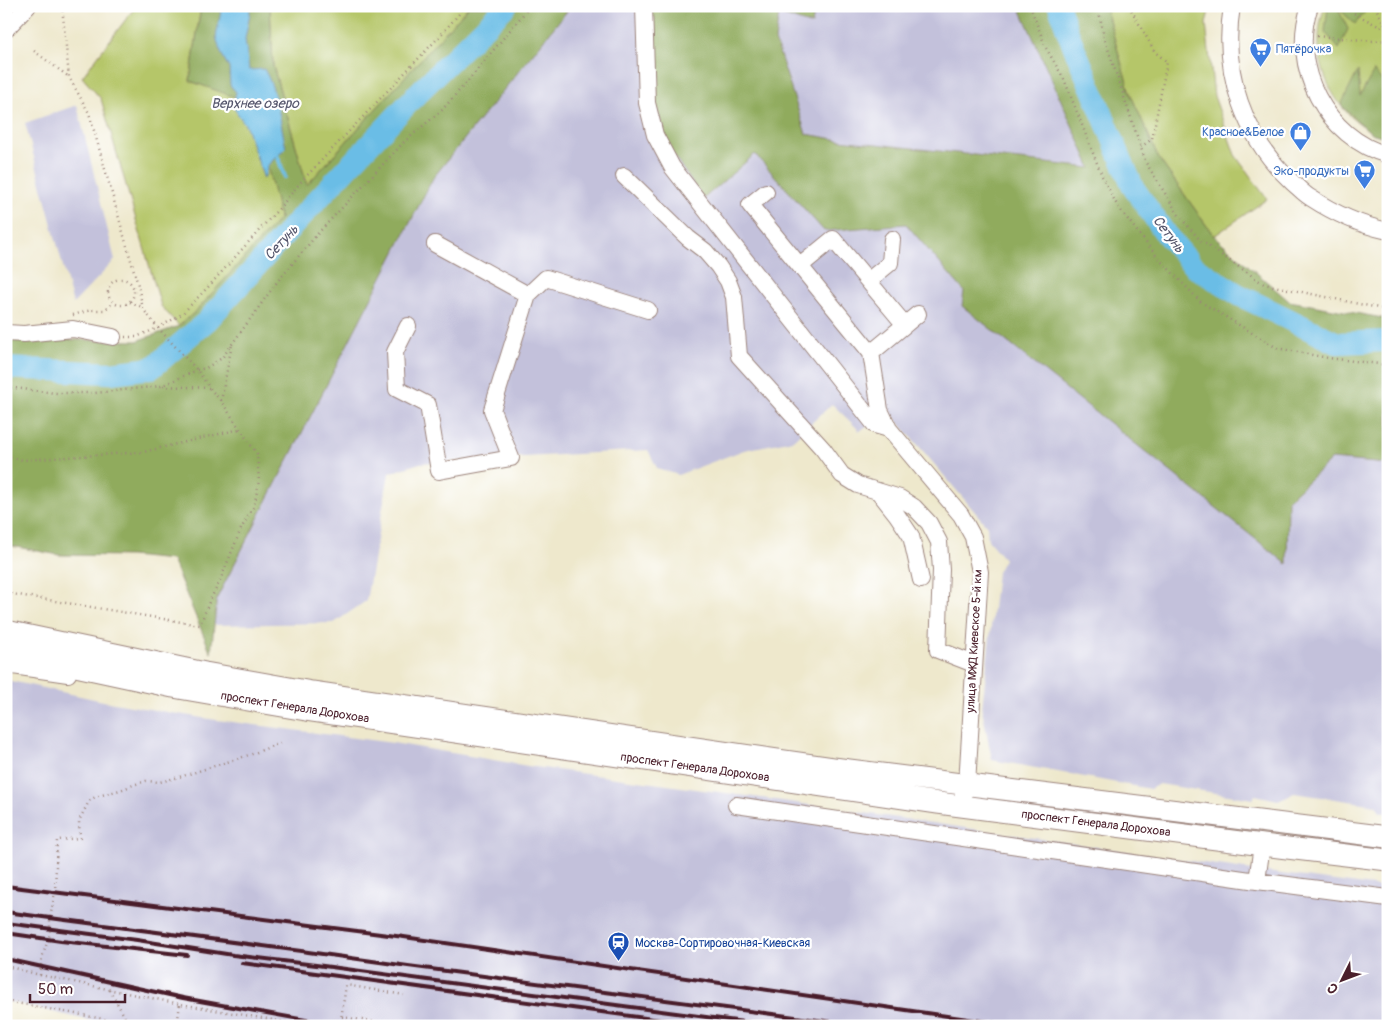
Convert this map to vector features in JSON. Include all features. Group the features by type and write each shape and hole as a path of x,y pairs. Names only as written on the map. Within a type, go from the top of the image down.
{"main road":[{"name":"проспект Генерала Дорохова","path":"6,631 205,673 312,692 823,766 1388,837"},
{"name":"проспект Генерала Дорохова","path":"6,651 172,687 306,710 938,803 1388,860"}],"street":[{"path":"6,29 28,6"},
{"path":"644,6 647,103 655,135 672,167 875,424 889,430"},
{"path":"1232,6 1229,24 1230,60 1237,95 1253,134 1278,169 1309,197 1346,218 1387,228"},
{"path":"1310,6 1307,13 1304,35 1306,65 1315,94 1332,119 1354,139 1388,155"},
{"path":"624,176 688,238 705,251 718,266 728,280 734,297 739,356 823,449 842,475 858,486 900,498 914,507 928,522 939,542 938,650 974,664"},
{"path":"766,192 750,204 871,353 880,410 889,430"},
{"path":"800,266 833,239 905,325"},
{"path":"868,281 890,263 892,239"},
{"path":"435,244 528,295"},
{"path":"408,326 395,352 397,389 428,405 439,471 511,458 492,410 528,295 546,278 648,310"},
{"path":"871,353 918,314"},
{"path":"6,333 24,334 73,329 113,337"},
{"name":"улица МЖД Киевское 5-й км","path":"889,430 961,515 973,537 980,572 966,784"},
{"path":"878,491 911,536 921,580"},
{"path":"6,623 100,652"},
{"path":"6,665 172,687"},
{"path":"938,803 960,798 966,790 966,784"},
{"path":"736,805 1257,881 1388,898"},
{"path":"1257,881 1262,845"}],"path":[{"path":"62,6 69,77 89,113 138,285 142,308"},
{"path":"113,337 136,337 158,328 182,314 299,184 466,6"},
{"path":"161,386 206,368 222,358 277,282 320,231 404,142 442,110 530,6"},
{"path":"1030,6 1046,48 1064,79 1102,176 1118,207 1159,259 1201,302 1277,348 1328,358 1388,365"},
{"path":"1098,6 1104,37 1146,163 1180,217 1200,241 1264,284 1388,310"},
{"path":"1129,6 1155,52 1167,62 1152,138 1141,147"},
{"path":"1341,6 1380,27 1385,26"},
{"path":"1375,6 1388,31"},
{"path":"1304,35 1374,41 1388,40"},
{"path":"34,51 69,77"},
{"path":"127,281 132,287 134,295 130,302 122,305 114,303 109,296 109,288 115,282 127,281"},
{"path":"132,287 138,285"},
{"path":"6,593 200,625 241,529 254,506 259,481 257,454 221,401 209,388 197,370 142,308 130,302"},
{"path":"221,401 232,342"},
{"path":"6,387 55,393 95,393 161,386 209,388"},
{"path":"6,456 23,460 143,452 240,428"},
{"path":"40,975 42,958 50,934 50,918 55,892 57,840 80,838 79,820 89,801 95,797 136,784 160,782 183,776 280,743"},
{"path":"6,966 40,975 180,1004 297,1024"},
{"path":"340,1026 346,985 404,995"},
{"path":"110,990 128,1023"},
{"path":"6,1001 141,1026"},
{"path":"177,1026 180,1004"},
{"path":"342,1017 388,1024"},
{"path":"630,1025 637,1026"}],"shaded area":[{"path":"571,6 650,6 704,199 755,154 824,231 906,224 964,291 1287,564 1288,500 1332,459 1388,464 1388,813 1380,812 1376,805 1294,793 1278,800 1255,795 1253,799 1159,784 1150,789 992,760 982,709 997,572 1004,559 988,540 987,526 888,410 860,431 832,404 793,440 744,450 678,475 657,468 648,450 420,463 389,473 366,601 334,623 214,625 217,598 433,178"},
{"path":"815,6 1019,6 1092,168 840,140 805,134 775,40 779,14 812,25"},
{"path":"77,105 115,260 73,304 25,123"},
{"path":"6,680 108,702 202,718 393,743 528,766 1388,888 1388,1026 112,1026 6,1001"}],"green space":[{"path":"136,6 201,6 190,81 243,99 268,165 280,218 197,310 179,326 161,306 101,99 82,77"},
{"path":"201,6 270,6 273,66 307,185 469,6 571,6 433,178 217,598 211,653 172,560 130,556 59,555 6,545 6,333 32,339 137,341 179,326 197,310 280,218 267,165 243,100 190,81"},
{"path":"270,6 469,6 307,185 273,66"},
{"path":"650,6 815,6 812,25 779,14 775,40 806,134 840,140 1091,168 1019,6 1105,6 1130,93 1159,159 1214,236 1289,301 1388,319 1388,464 1332,459 1288,499 1287,564 962,306 964,291 906,224 824,231 755,154 703,199 669,148 653,97"},
{"path":"1105,6 1210,6 1206,24 1214,96 1235,155 1267,199 1214,236 1159,159 1130,93"},
{"path":"1325,6 1388,6 1388,139 1355,120 1332,93 1320,59 1320,23"},
{"path":"1328,6 1370,6 1355,24 1337,7 1348,29 1339,49 1325,32"},
{"path":"1358,71 1360,96 1374,71 1388,88 1388,138 1371,133 1341,105"}],"water":[{"name":"Верхнее озеро","path":"222,6 250,6 245,39 249,70 264,69 269,78 278,108 286,148 268,165 264,179 246,126 233,107 236,92 230,85 229,68 221,53 216,37"}],"waterway":[{"name":"Сетунь","path":"6,368 111,373 152,368 207,321 301,217 417,94 506,6"},
{"name":"Сетунь","path":"1059,6 1068,33 1133,187 1165,233 1193,266 1239,295 1337,343 1388,341"},
{"path":"276,152 285,177"},
{"path":"297,207 301,217"}],"railway":[{"path":"6,886 404,937 1016,1026"},
{"path":"6,912 863,1026"},
{"path":"6,923 233,955 773,1026"},
{"path":"6,933 187,955"},
{"path":"6,959 183,998 339,1026"},
{"path":"242,963 704,1026"}],"place":[{"name":"Пятёрочка","path":"1260,68"},
{"name":"Красное&Белое","path":"1300,151"},
{"name":"Эко-продукты","path":"1365,190"},
{"name":"Москва-Сортировочная-Киевская","path":"619,962"}]}
